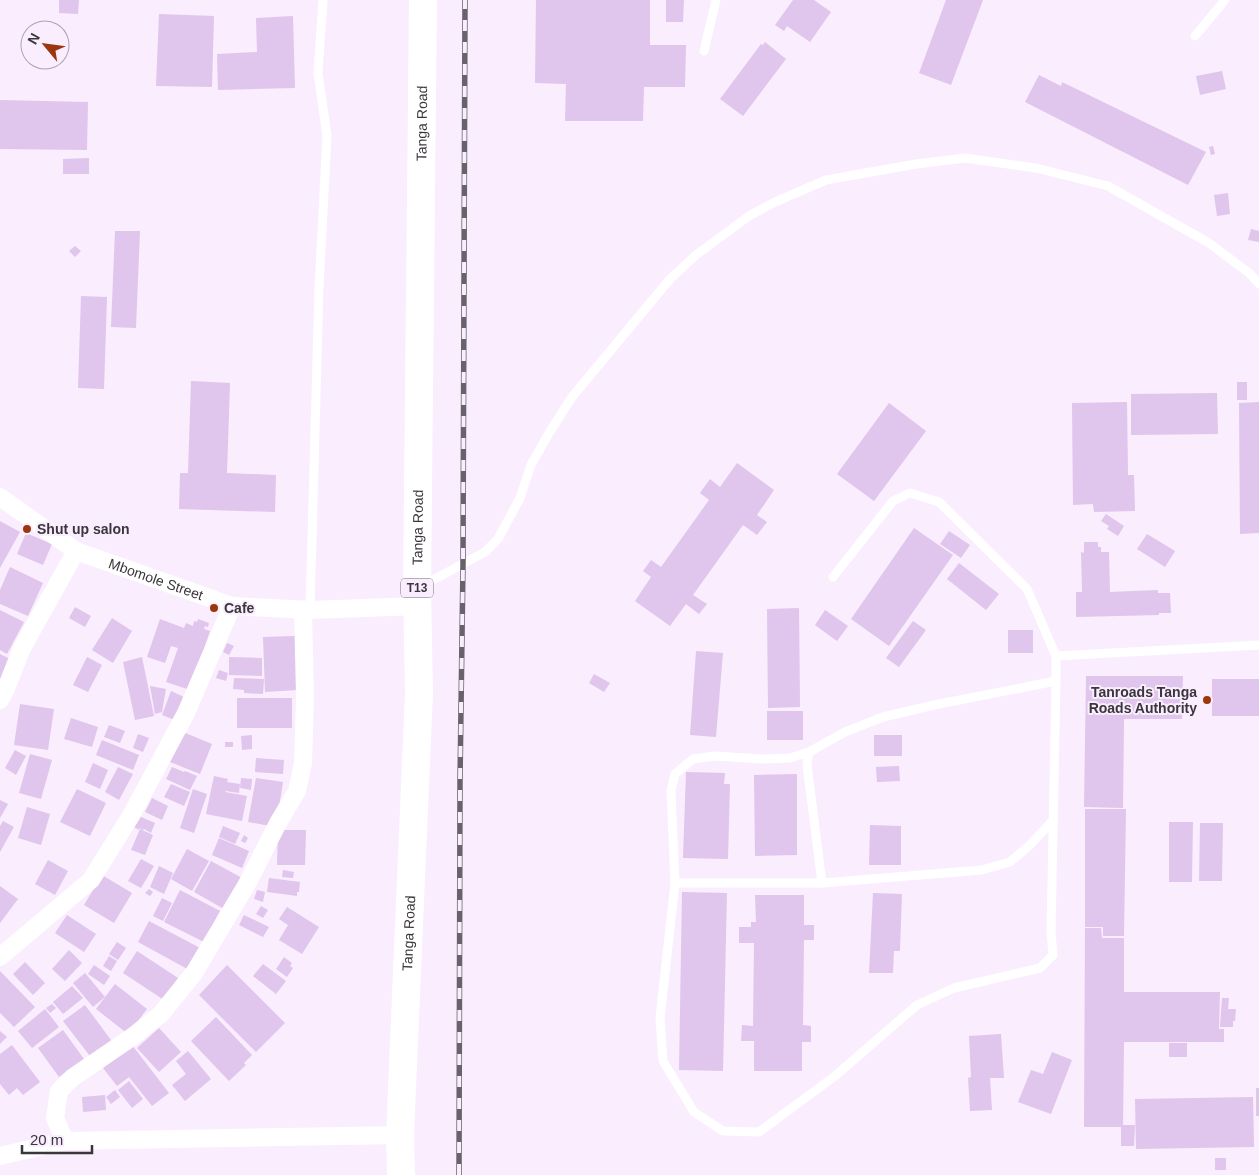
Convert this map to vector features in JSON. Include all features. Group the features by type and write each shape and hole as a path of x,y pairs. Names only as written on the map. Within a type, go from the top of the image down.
{"highway":[{"name":"Tanga Road","path":"401,1175 400,1135 420,692 417,597 423,0"}],"street":[{"name":"Mbomole Street","path":"0,497 76,551 232,606 307,610 417,597"},
{"path":"0,700 22,648 76,551"},
{"path":"0,958 91,880 132,814 186,713 232,606"},
{"path":"65,1141 55,1118 59,1091 72,1078 132,1037 161,1014 194,973 247,884 278,823 297,791 303,763 307,610"},
{"path":"0,1156 65,1141 400,1135"}],"lane":[{"path":"307,610 319,288 327,136 318,74 323,0"},
{"path":"704,50 716,0"},
{"path":"1195,36 1224,0"},
{"path":"417,597 486,552 498,539 520,498 531,466 572,397 670,279 696,255 748,216 774,202 826,180 916,164 965,158 1036,168 1108,186 1209,243 1249,273 1259,284"},
{"path":"833,577 893,501 910,493 939,502 1027,589 1056,656 1056,681 1051,932 1054,955 1040,968 954,988 916,1005 835,1076 759,1132 723,1131 694,1112 663,1061 660,1018 674,883 671,791 675,774 693,759 715,756 761,759 790,758 809,752 845,732 884,717 934,705 1056,681"},
{"path":"1056,656 1259,645"},
{"path":"809,752 807,765 822,883"},
{"path":"674,883 822,883 982,870 1010,862 1030,845 1053,820"}],"building":[{"path":"59,0 79,0 78,14 59,13"},
{"path":"536,0 650,0 650,45 686,45 685,87 644,87 643,121 565,121 566,84 535,83"},
{"path":"666,0 684,0 683,22 666,22"},
{"path":"793,0 814,0 831,12 810,42 787,26 784,31 775,25"},
{"path":"946,0 983,0 951,85 919,73"},
{"path":"159,14 214,16 212,87 156,86"},
{"path":"293,16 295,88 218,90 217,54 257,52 256,18"},
{"path":"765,42 786,59 743,116 720,99 761,44 763,45"},
{"path":"1222,71 1226,89 1200,95 1196,76"},
{"path":"1039,75 1061,86 1062,82 1206,152 1188,185 1025,102"},
{"path":"0,100 88,102 87,150 0,149"},
{"path":"1213,146 1215,154 1211,155 1209,147"},
{"path":"89,158 89,174 63,174 63,159"},
{"path":"1228,193 1230,214 1217,216 1214,195"},
{"path":"1251,229 1259,231 1259,242 1248,240"},
{"path":"115,231 140,231 136,328 111,327"},
{"path":"75,246 81,251 75,257 69,251"},
{"path":"81,296 107,297 104,389 78,388"},
{"path":"191,381 230,383 227,473 276,475 275,512 179,509 180,473 188,473"},
{"path":"1237,382 1247,382 1247,400 1237,400"},
{"path":"1217,393 1218,434 1131,435 1131,394"},
{"path":"1127,402 1128,475 1134,475 1135,511 1094,512 1093,504 1073,505 1072,403"},
{"path":"1259,402 1259,533 1240,534 1239,403"},
{"path":"889,403 926,431 874,501 837,474"},
{"path":"737,463 774,490 757,515 767,522 757,535 743,525 693,595 707,604 699,614 686,604 670,626 635,601 651,577 643,571 651,560 661,567 709,500 700,493 710,479 720,487"},
{"path":"1106,514 1124,526 1118,536 1107,529 1109,526 1101,521"},
{"path":"0,521 20,532 0,568"},
{"path":"914,528 953,555 889,646 851,619"},
{"path":"949,531 970,545 961,558 940,544"},
{"path":"26,533 52,544 43,565 17,554"},
{"path":"1147,534 1175,551 1165,567 1137,549"},
{"path":"1084,542 1098,542 1101,552 1109,552 1110,592 1158,590 1158,593 1170,593 1171,613 1076,617 1076,592 1082,592 1081,552 1084,553"},
{"path":"959,563 999,594 986,610 947,579"},
{"path":"10,567 43,583 28,616 0,604 0,590"},
{"path":"75,607 91,616 85,627 69,618"},
{"path":"799,608 800,707 768,708 767,609"},
{"path":"0,610 24,622 7,654 0,650"},
{"path":"825,610 848,626 837,641 815,625"},
{"path":"112,618 132,631 113,663 92,650"},
{"path":"160,619 184,628 186,623 193,626 194,621 197,622 198,619 209,623 208,627 205,626 204,629 210,631 190,690 166,682 178,648 171,646 165,663 147,657"},
{"path":"913,621 926,630 899,667 886,658"},
{"path":"1008,630 1033,630 1033,653 1008,653"},
{"path":"295,636 298,690 265,692 263,637"},
{"path":"227,643 234,646 229,655 223,652"},
{"path":"696,651 723,653 716,737 690,735"},
{"path":"0,654 12,660 0,682"},
{"path":"87,657 102,665 88,692 73,685"},
{"path":"142,657 154,716 135,720 123,662"},
{"path":"229,657 262,658 262,676 229,675"},
{"path":"219,670 228,673 226,681 216,678"},
{"path":"594,674 610,683 604,692 589,683"},
{"path":"1086,676 1183,676 1182,719 1124,719 1123,808 1084,807"},
{"path":"234,678 264,679 263,694 244,693 244,690 233,689"},
{"path":"1212,679 1259,679 1259,716 1212,716"},
{"path":"150,686 166,689 162,712 155,714"},
{"path":"171,691 184,697 175,720 162,715"},
{"path":"237,698 292,698 292,728 237,728"},
{"path":"20,704 54,709 48,750 14,745"},
{"path":"767,711 803,711 803,740 767,740"},
{"path":"71,718 98,727 92,747 64,739"},
{"path":"109,725 125,731 120,743 104,737"},
{"path":"183,732 212,744 200,774 170,762"},
{"path":"138,734 149,738 143,752 133,748"},
{"path":"252,735 252,749 242,750 241,736"},
{"path":"874,735 902,735 902,756 874,756"},
{"path":"102,740 139,755 133,770 96,755"},
{"path":"225,742 233,742 233,747 225,747"},
{"path":"15,750 26,756 16,775 5,768"},
{"path":"30,754 52,760 41,799 19,793"},
{"path":"256,758 284,760 283,774 255,772"},
{"path":"93,763 108,770 100,789 85,782"},
{"path":"899,766 900,781 877,782 876,767"},
{"path":"118,767 133,774 119,800 105,792"},
{"path":"172,767 197,776 190,790 166,779"},
{"path":"686,772 725,773 724,784 730,784 728,859 683,858"},
{"path":"797,774 797,855 755,856 754,775"},
{"path":"214,776 228,779 227,782 240,784 239,793 225,792 247,796 242,821 206,814"},
{"path":"241,778 252,779 251,790 240,788"},
{"path":"256,778 283,782 276,827 248,822"},
{"path":"171,784 190,792 184,806 164,797"},
{"path":"77,789 106,803 90,836 60,822"},
{"path":"193,789 207,794 194,833 180,828"},
{"path":"152,798 168,806 162,820 145,812"},
{"path":"0,800 8,804 0,818"},
{"path":"27,807 50,814 41,845 18,838"},
{"path":"1085,809 1126,809 1124,936 1103,936 1103,927 1085,927"},
{"path":"139,816 155,823 151,833 134,827"},
{"path":"3,821 14,827 0,852 0,826"},
{"path":"1169,822 1193,822 1192,882 1169,882"},
{"path":"1200,823 1223,823 1222,881 1199,881"},
{"path":"870,825 901,826 901,865 869,865"},
{"path":"223,826 240,833 235,844 219,837"},
{"path":"140,829 153,835 145,855 131,850"},
{"path":"278,830 306,830 305,865 277,865"},
{"path":"244,835 248,838 245,843 241,841"},
{"path":"219,838 249,851 242,868 212,855"},
{"path":"187,849 209,861 192,891 171,879"},
{"path":"141,859 154,866 141,888 128,881"},
{"path":"48,860 68,871 55,895 35,884"},
{"path":"211,861 244,879 224,909 194,892"},
{"path":"159,866 173,873 164,894 150,887"},
{"path":"283,870 294,872 293,878 282,877"},
{"path":"102,875 132,893 114,923 84,905"},
{"path":"269,878 300,882 297,896 267,892"},
{"path":"0,886 18,899 0,923"},
{"path":"149,889 153,892 150,896 145,893"},
{"path":"180,890 220,911 204,942 164,922"},
{"path":"257,890 265,892 263,902 254,899"},
{"path":"682,892 727,893 723,1071 679,1070"},
{"path":"873,893 902,894 900,951 894,951 893,973 869,973"},
{"path":"755,895 804,895 804,925 814,925 814,940 804,940 803,1025 811,1026 811,1042 802,1042 802,1071 754,1071 754,1041 741,1041 742,1025 753,1026 754,943 739,943 739,927 751,927 751,922 756,922"},
{"path":"162,898 172,903 163,921 153,916"},
{"path":"261,906 268,910 263,918 256,914"},
{"path":"287,907 319,927 302,954 279,940 288,925 279,919"},
{"path":"67,915 96,934 84,952 55,933"},
{"path":"244,915 269,927 263,937 239,925"},
{"path":"149,921 202,949 191,971 138,942"},
{"path":"1085,928 1101,928 1102,938 1124,938 1124,992 1220,992 1219,1029 1224,1029 1224,1042 1124,1042 1123,1125 1135,1125 1134,1146 1121,1146 1121,1127 1084,1127"},
{"path":"117,942 126,948 118,960 109,954"},
{"path":"69,950 82,963 65,981 52,969"},
{"path":"137,951 178,978 164,1000 123,973"},
{"path":"109,956 117,961 111,971 103,966"},
{"path":"284,957 292,963 290,966 293,968 287,977 276,969"},
{"path":"25,962 45,983 33,995 13,974"},
{"path":"263,964 286,981 276,994 253,976"},
{"path":"94,965 110,976 104,985 88,974"},
{"path":"227,965 285,1023 256,1052 199,995"},
{"path":"0,971 35,1007 14,1027 0,1013"},
{"path":"85,973 105,997 93,1007 73,983"},
{"path":"115,984 147,1009 128,1034 96,1009"},
{"path":"72,986 83,998 63,1014 53,1002"},
{"path":"1222,998 1229,998 1228,1009 1236,1009 1233,1027 1220,1027"},
{"path":"52,1004 56,1008 50,1013 46,1008"},
{"path":"85,1005 114,1044 93,1060 63,1021"},
{"path":"45,1009 59,1027 32,1048 18,1031"},
{"path":"216,1017 252,1055 244,1063 246,1065 229,1081 191,1041"},
{"path":"159,1028 181,1052 159,1072 137,1048"},
{"path":"63,1030 84,1059 59,1077 38,1048"},
{"path":"0,1031 7,1037 0,1044"},
{"path":"1001,1034 1004,1078 990,1078 992,1110 970,1111 968,1078 971,1077 969,1036"},
{"path":"1169,1043 1187,1043 1187,1057 1169,1057"},
{"path":"12,1045 40,1082 23,1095 17,1088 9,1095 0,1084 0,1054"},
{"path":"132,1045 169,1093 152,1106 129,1077 117,1086 103,1068"},
{"path":"188,1051 211,1079 185,1101 172,1085 186,1074 176,1061"},
{"path":"1052,1052 1072,1060 1051,1114 1018,1102 1031,1070 1043,1074"},
{"path":"129,1081 143,1099 132,1108 118,1090"},
{"path":"1256,1088 1259,1088 1259,1116 1256,1116"},
{"path":"115,1090 120,1097 111,1104 106,1097"},
{"path":"105,1095 106,1110 83,1112 82,1097"},
{"path":"1253,1097 1254,1147 1136,1149 1135,1099"},
{"path":"1215,1158 1226,1158 1226,1170 1215,1170"}],"railway":[{"path":"459,1175 465,0"}],"place":[{"name":"Shut up salon","path":"27,529"},
{"name":"Cafe","path":"214,608"},
{"name":"Tanroads Tanga Roads Authority","path":"1207,700"}]}
